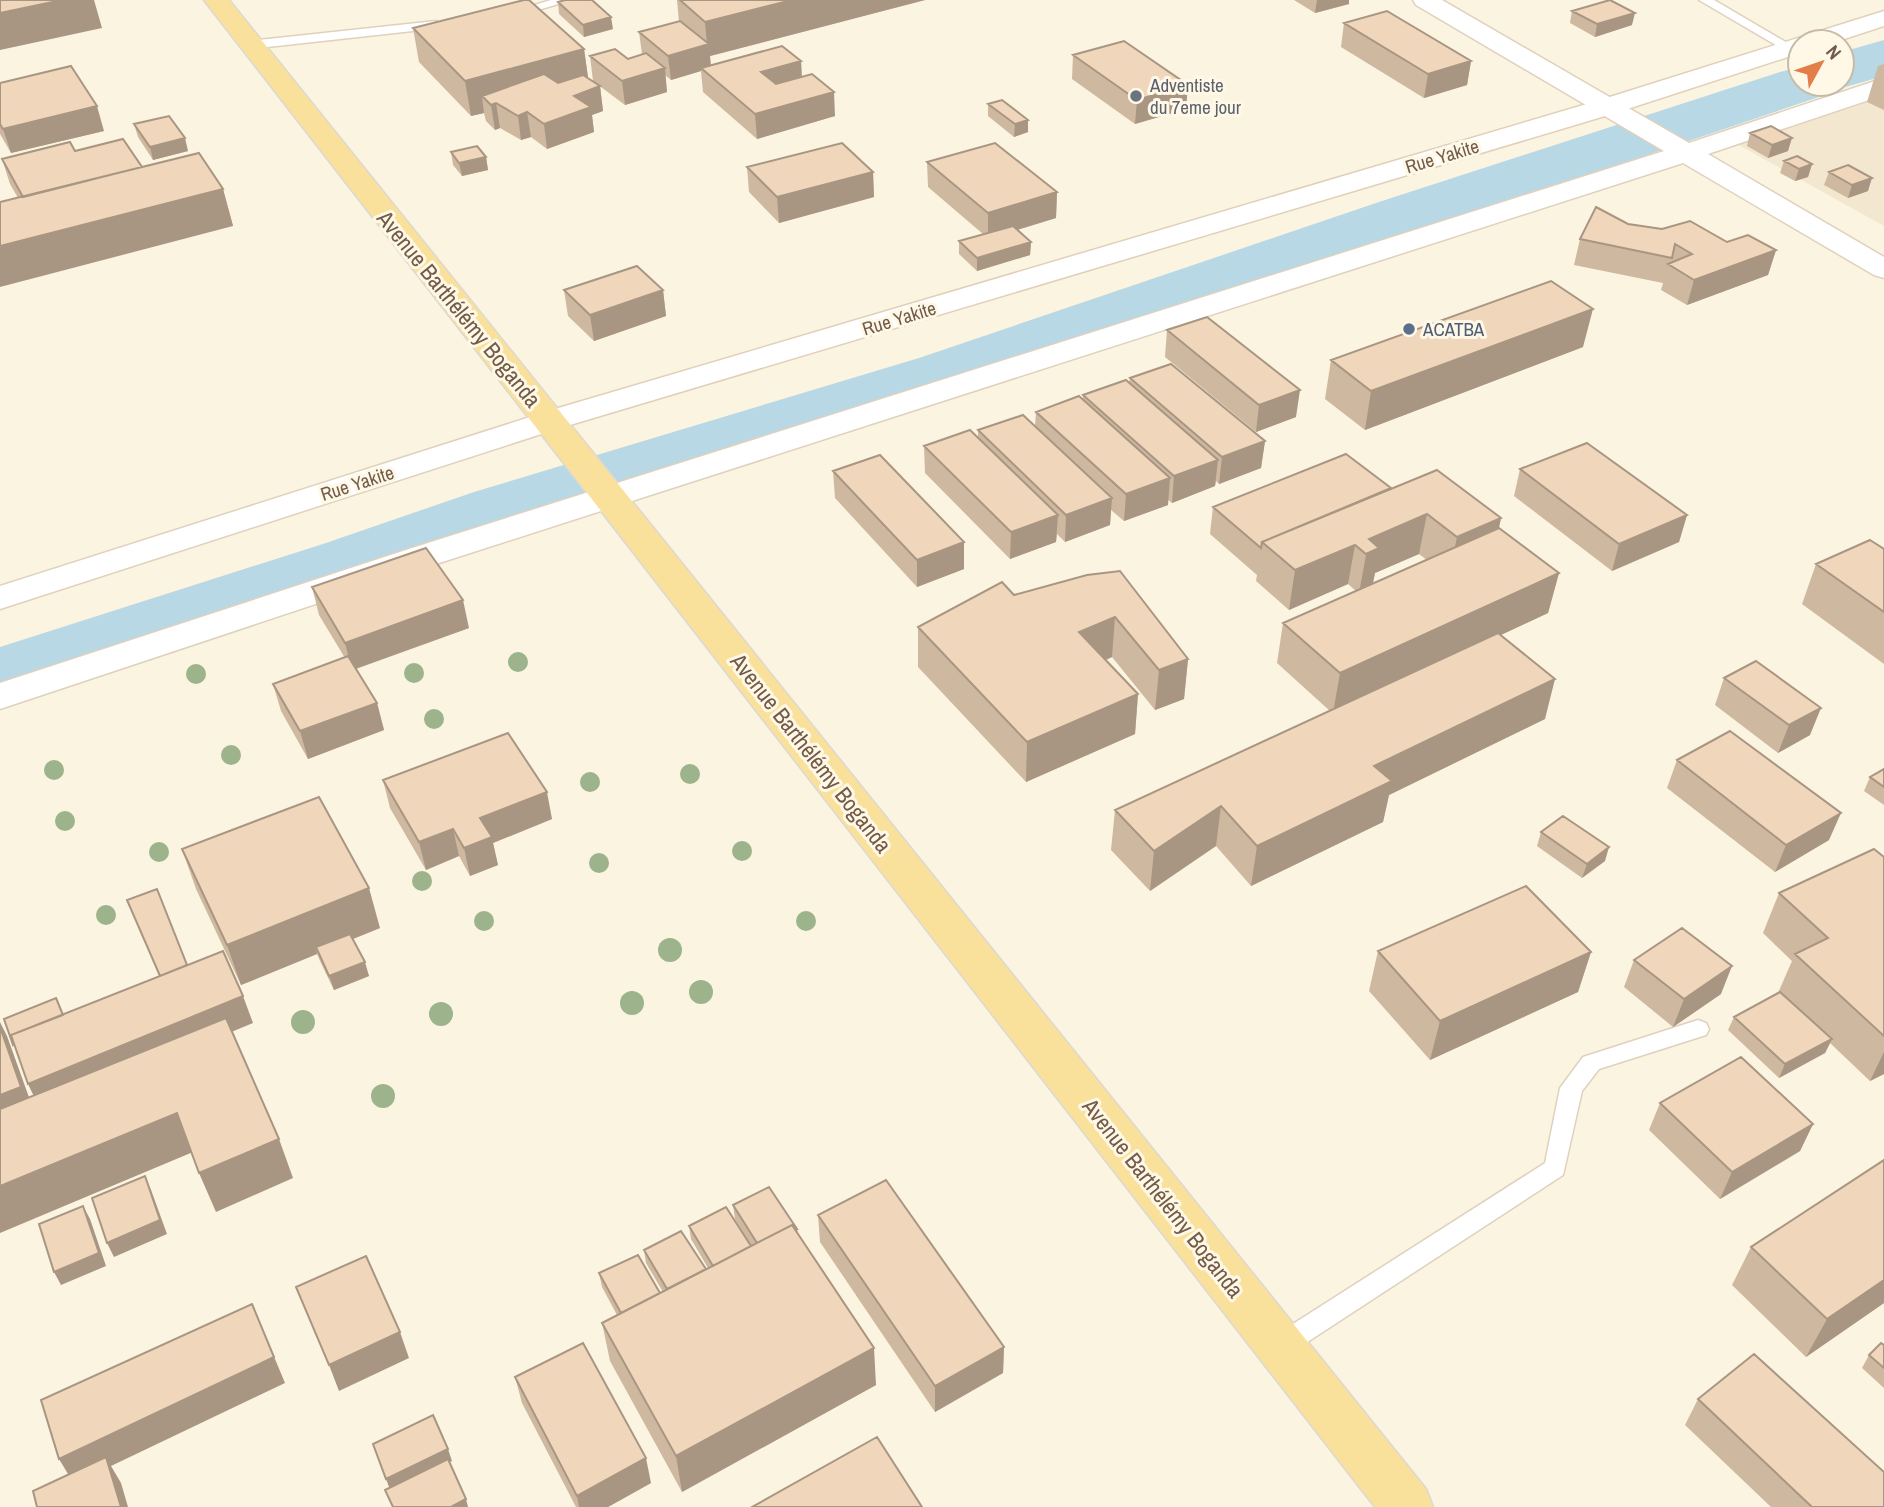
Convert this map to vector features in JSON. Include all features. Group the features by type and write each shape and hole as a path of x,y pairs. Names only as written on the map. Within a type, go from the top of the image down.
{"main road":[{"name":"Avenue Barthélémy Boganda","path":"216,0 1406,1507"}],"street":[{"path":"1425,0 1884,269"},
{"name":"Rue Yakite","path":"1853,28 1884,18"},
{"name":"Rue Yakite","path":"0,598 559,433 1786,49"},
{"path":"0,696 608,497 1686,153 1884,86"}],"lane":[{"path":"506,14 566,0"},
{"path":"1704,0 1786,38"},
{"path":"250,46 455,22"},
{"path":"1280,1346 1555,1168 1571,1088 1591,1063 1698,1029"}],"shaded area":[{"path":"1884,79 1884,226 1719,134 1827,98 1856,98 1856,88"}],"building":[{"path":"0,0 62,0 0,13"},
{"path":"529,0 584,49 465,81 413,28"},
{"path":"592,0 611,17 583,25 558,2"},
{"path":"680,0 792,0 705,22"},
{"path":"1610,0 1635,13 1597,24 1572,11"},
{"path":"1387,11 1471,61 1428,74 1344,23"},
{"path":"680,21 709,44 668,56 639,32"},
{"path":"1124,41 1188,85 1137,100 1073,55"},
{"path":"782,46 801,61 761,72 776,84 812,74 834,92 755,114 701,68"},
{"path":"615,49 628,59 646,53 665,68 622,81 590,56"},
{"path":"71,66 97,106 3,129 0,124 0,83"},
{"path":"544,74 558,83 583,75 600,86 574,96 591,107 544,124 527,112 518,116 496,103 491,105 482,96"},
{"path":"1002,100 1028,120 1015,124 988,104"},
{"path":"169,116 185,138 150,147 134,124"},
{"path":"1771,126 1792,138 1772,145 1750,133"},
{"path":"123,139 142,167 23,197 2,159 70,142 75,151"},
{"path":"842,143 873,172 777,197 747,167"},
{"path":"995,143 1057,192 988,213 927,162"},
{"path":"477,146 486,157 459,163 451,152"},
{"path":"199,153 223,189 0,246 0,202"},
{"path":"1797,156 1812,164 1799,169 1784,161"},
{"path":"1848,165 1872,178 1852,185 1829,172"},
{"path":"1596,207 1628,224 1662,229 1690,221 1727,242 1748,235 1776,250 1694,280 1668,264 1692,254 1675,244 1672,258 1580,239"},
{"path":"1013,226 1031,242 977,258 959,241"},
{"path":"637,266 663,290 590,315 564,290"},
{"path":"1551,281 1593,309 1371,391 1331,360"},
{"path":"1207,317 1300,390 1259,405 1167,330"},
{"path":"1171,364 1265,441 1222,457 1130,378"},
{"path":"1126,380 1218,460 1174,476 1083,395"},
{"path":"1079,396 1170,478 1126,494 1036,412"},
{"path":"1023,415 1112,498 1066,515 978,430"},
{"path":"970,430 1058,515 1011,532 924,446"},
{"path":"1587,443 1687,515 1619,544 1520,469"},
{"path":"1346,454 1391,488 1262,542 1261,548 1213,507"},
{"path":"880,455 964,542 917,560 833,471"},
{"path":"1437,470 1501,518 1457,537 1427,514 1369,539 1379,548 1366,554 1355,545 1295,570 1262,542"},
{"path":"1499,528 1559,573 1340,673 1283,623"},
{"path":"1870,540 1884,549 1884,612 1816,564"},
{"path":"426,548 463,600 345,643 312,587"},
{"path":"1120,571 1188,659 1159,670 1115,617 1079,632 1138,694 1027,742 918,627 1002,582 1014,595 1087,575"},
{"path":"1498,633 1555,679 1374,766 1392,781 1257,846 1221,806 1154,851 1115,810"},
{"path":"348,656 377,703 300,731 273,684"},
{"path":"1756,661 1821,708 1789,725 1724,678"},
{"path":"1730,731 1841,813 1786,845 1677,760"},
{"path":"508,733 547,792 480,818 492,837 464,848 453,829 419,842 383,780"},
{"path":"1884,769 1884,787 1870,777"},
{"path":"319,797 369,888 227,945 182,849"},
{"path":"1563,816 1609,847 1587,864 1541,832"},
{"path":"1874,849 1884,857 1884,1036 1795,954 1828,938 1779,893"},
{"path":"1526,886 1591,952 1440,1021 1378,951"},
{"path":"157,889 187,965 160,976 127,900"},
{"path":"1682,928 1732,966 1684,999 1634,960"},
{"path":"350,934 365,962 329,976 316,947"},
{"path":"223,951 243,996 28,1084 11,1035"},
{"path":"1780,992 1832,1039 1785,1064 1734,1017"},
{"path":"56,998 63,1015 11,1035 13,1045 4,1019"},
{"path":"226,1018 279,1139 199,1173 177,1113 0,1186 0,1109"},
{"path":"0,1027 21,1087 0,1095"},
{"path":"1741,1057 1813,1124 1732,1172 1660,1103"},
{"path":"1884,1160 1884,1280 1827,1319 1751,1247"},
{"path":"145,1176 160,1220 107,1243 92,1198"},
{"path":"886,1180 1004,1347 935,1386 818,1215"},
{"path":"769,1187 797,1229 792,1225 757,1243 733,1205"},
{"path":"83,1206 99,1253 54,1272 39,1224"},
{"path":"726,1207 751,1246 713,1266 689,1226"},
{"path":"792,1225 874,1348 676,1456 602,1323"},
{"path":"681,1231 706,1269 667,1289 644,1250"},
{"path":"638,1255 660,1293 621,1313 599,1273"},
{"path":"366,1256 400,1332 329,1365 296,1287"},
{"path":"252,1304 274,1357 59,1459 41,1400"},
{"path":"583,1343 646,1458 577,1496 515,1377"},
{"path":"1881,1343 1884,1345 1884,1368 1869,1355"},
{"path":"1754,1354 1884,1472 1884,1507 1812,1507 1698,1399"},
{"path":"433,1415 448,1449 386,1479 373,1444"},
{"path":"877,1437 922,1507 752,1507"},
{"path":"106,1457 121,1507 37,1507 33,1491"},
{"path":"448,1459 466,1499 451,1507 393,1507 385,1490"}],"waterway":[{"path":"1856,66 1884,57"},
{"path":"0,676 351,562 501,509 944,373 1402,216 1786,89"}],"place":[{"name":"Adventiste du 7eme jour","path":"1136,96"},
{"name":"ACATBA","path":"1409,329"}]}
